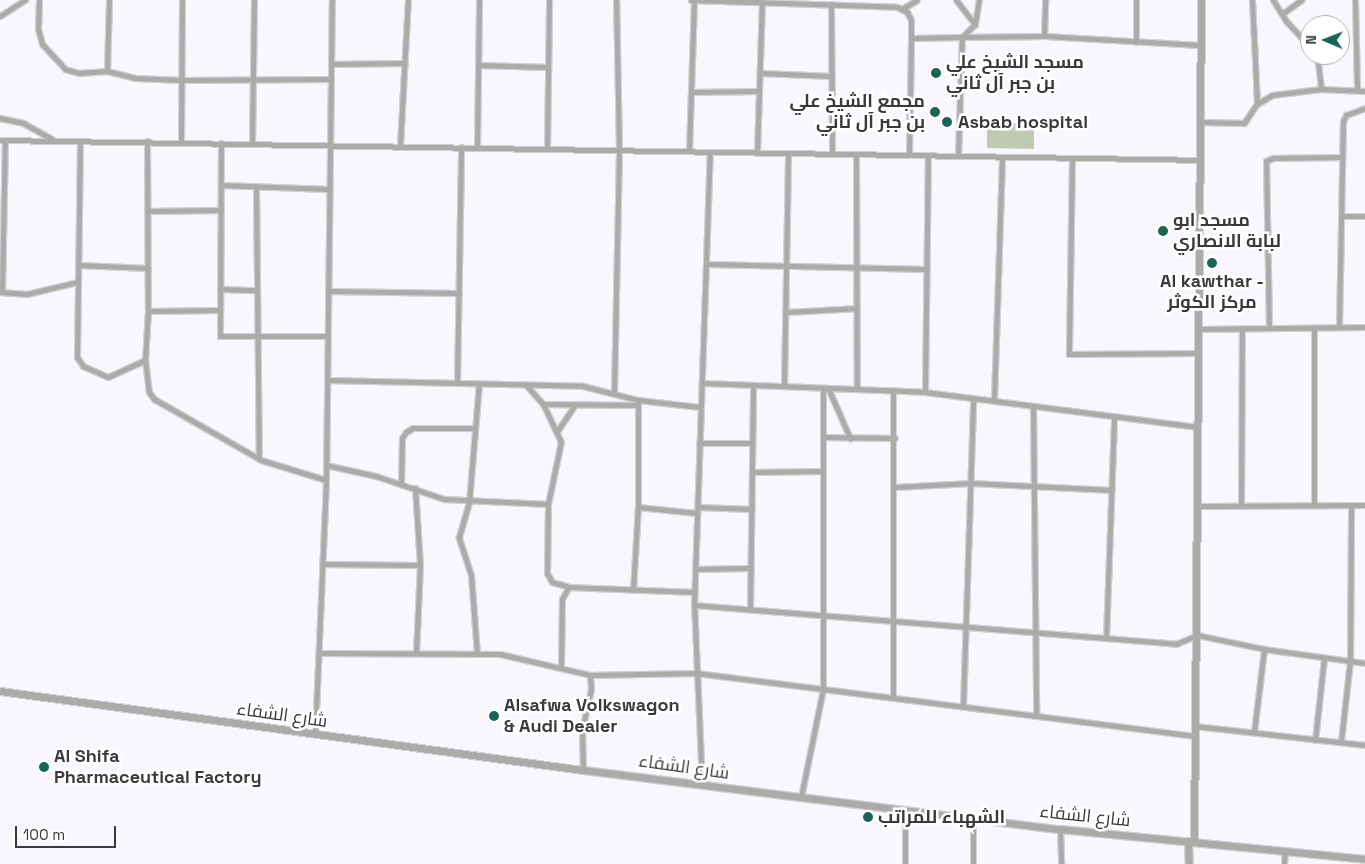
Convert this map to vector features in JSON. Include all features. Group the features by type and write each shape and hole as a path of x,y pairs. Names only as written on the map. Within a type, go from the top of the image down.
{"street":[{"path":"0,16 25,0"},
{"path":"39,0 38,29 50,55 66,69 79,74 107,71 135,78 182,80 331,79"},
{"path":"107,71 109,0"},
{"path":"180,142 182,0"},
{"path":"252,144 254,0"},
{"path":"315,734 326,480 332,0"},
{"path":"400,146 408,0"},
{"path":"476,148 479,0"},
{"path":"547,149 549,0"},
{"path":"614,391 619,150 616,0"},
{"path":"689,151 692,0 831,4 874,2 902,8 917,0"},
{"path":"956,0 975,24"},
{"path":"958,156 962,37 975,24 979,0"},
{"path":"1044,36 1045,0"},
{"path":"1136,0 1136,42"},
{"path":"1189,864 1195,736 1197,635 1201,0"},
{"path":"1252,0 1257,104"},
{"path":"1273,0 1300,35"},
{"path":"1282,14 1301,0"},
{"path":"1355,0 1357,90"},
{"path":"757,152 762,2"},
{"path":"831,4 832,154"},
{"path":"902,8 911,20 909,155"},
{"path":"911,38 1044,36 1201,45"},
{"path":"331,64 404,63"},
{"path":"478,65 548,67"},
{"path":"1318,65 1321,89"},
{"path":"760,73 832,76"},
{"path":"1200,122 1244,123 1257,104 1272,95 1321,89 1365,91"},
{"path":"691,92 759,91"},
{"path":"1339,327 1344,116 1365,108"},
{"path":"0,118 23,123 57,140"},
{"path":"77,282 28,294 1,292 3,140 1200,160"},
{"path":"80,141 77,282 79,363 99,374 112,377 145,360"},
{"path":"147,141 149,212 148,311 145,360 147,386 154,399 259,458 326,480"},
{"path":"221,143 220,336 328,336"},
{"path":"457,383 461,147"},
{"path":"702,785 694,605 700,407 704,383 710,152"},
{"path":"784,386 788,153"},
{"path":"856,154 856,389"},
{"path":"925,392 928,155"},
{"path":"994,400 1002,156"},
{"path":"1269,328 1266,161 1273,158 1342,157"},
{"path":"1072,158 1069,354 1198,353"},
{"path":"221,185 329,189"},
{"path":"256,186 259,458"},
{"path":"149,212 221,210"},
{"path":"1343,216 1365,216"},
{"path":"707,264 927,269"},
{"path":"78,265 148,268"},
{"path":"221,289 257,290"},
{"path":"328,290 459,293"},
{"path":"785,312 856,308"},
{"path":"148,311 220,310"},
{"path":"1199,329 1365,327"},
{"path":"1241,505 1242,328"},
{"path":"1314,328 1314,505"},
{"path":"328,380 583,386 614,391 638,403"},
{"path":"704,383 925,392 1198,427"},
{"path":"477,654 471,575 460,537 469,502 479,384"},
{"path":"750,609 753,385"},
{"path":"527,386 543,404 558,430 561,453 548,504 548,573 552,582 569,587 695,592"},
{"path":"802,797 823,689 823,437 826,388"},
{"path":"826,388 850,438"},
{"path":"892,697 896,438 893,390"},
{"path":"963,706 973,398"},
{"path":"633,590 638,507 638,403"},
{"path":"543,404 574,406 638,403 700,407"},
{"path":"558,430 574,406"},
{"path":"1033,406 1036,716"},
{"path":"1106,638 1114,416"},
{"path":"401,483 402,438 406,432 413,428 475,428"},
{"path":"823,437 896,438"},
{"path":"700,443 752,443"},
{"path":"326,465 401,483 444,499 469,502 548,504"},
{"path":"752,472 823,471"},
{"path":"895,487 971,482 1112,490"},
{"path":"415,488 420,565 416,653"},
{"path":"1197,506 1365,505"},
{"path":"1341,742 1350,661 1351,506"},
{"path":"638,507 697,510 752,509"},
{"path":"323,564 420,565"},
{"path":"695,569 751,568"},
{"path":"561,667 562,599 564,590 569,587"},
{"path":"694,605 1176,644 1197,635 1264,649 1365,663"},
{"path":"1254,732 1264,649"},
{"path":"319,653 500,654 590,675 696,672 1195,736"},
{"path":"1315,740 1324,658"},
{"path":"584,770 582,730 591,689 590,675"},
{"name":"شارع الشفاء","path":"0,691 584,770 1060,830 1191,841 1284,851 1349,861 1365,859"},
{"path":"1195,726 1365,744"},
{"path":"905,810 905,864"},
{"path":"973,864 974,818"},
{"path":"1060,830 1061,864"},
{"path":"1284,851 1284,864"}],"green space":[{"path":"987,123 1034,123 1034,149 987,148"}],"place":[{"name":"مسجد الشيخ علي بن جبر آل ثاني","path":"936,73"},
{"name":"مجمع الشيخ علي بن جبر آل ثاني","path":"935,112"},
{"name":"Asbab hospital","path":"947,122"},
{"name":"مسجد ابو لبابة الانصاري","path":"1163,231"},
{"name":"Al kawthar - مركز الكوثر","path":"1212,263"},
{"name":"Alsafwa Volkswagon & Audi Dealer","path":"494,716"},
{"name":"Al Shifa Pharmaceutical Factory","path":"44,767"},
{"name":"الشهباء للمراتب","path":"868,817"}]}
